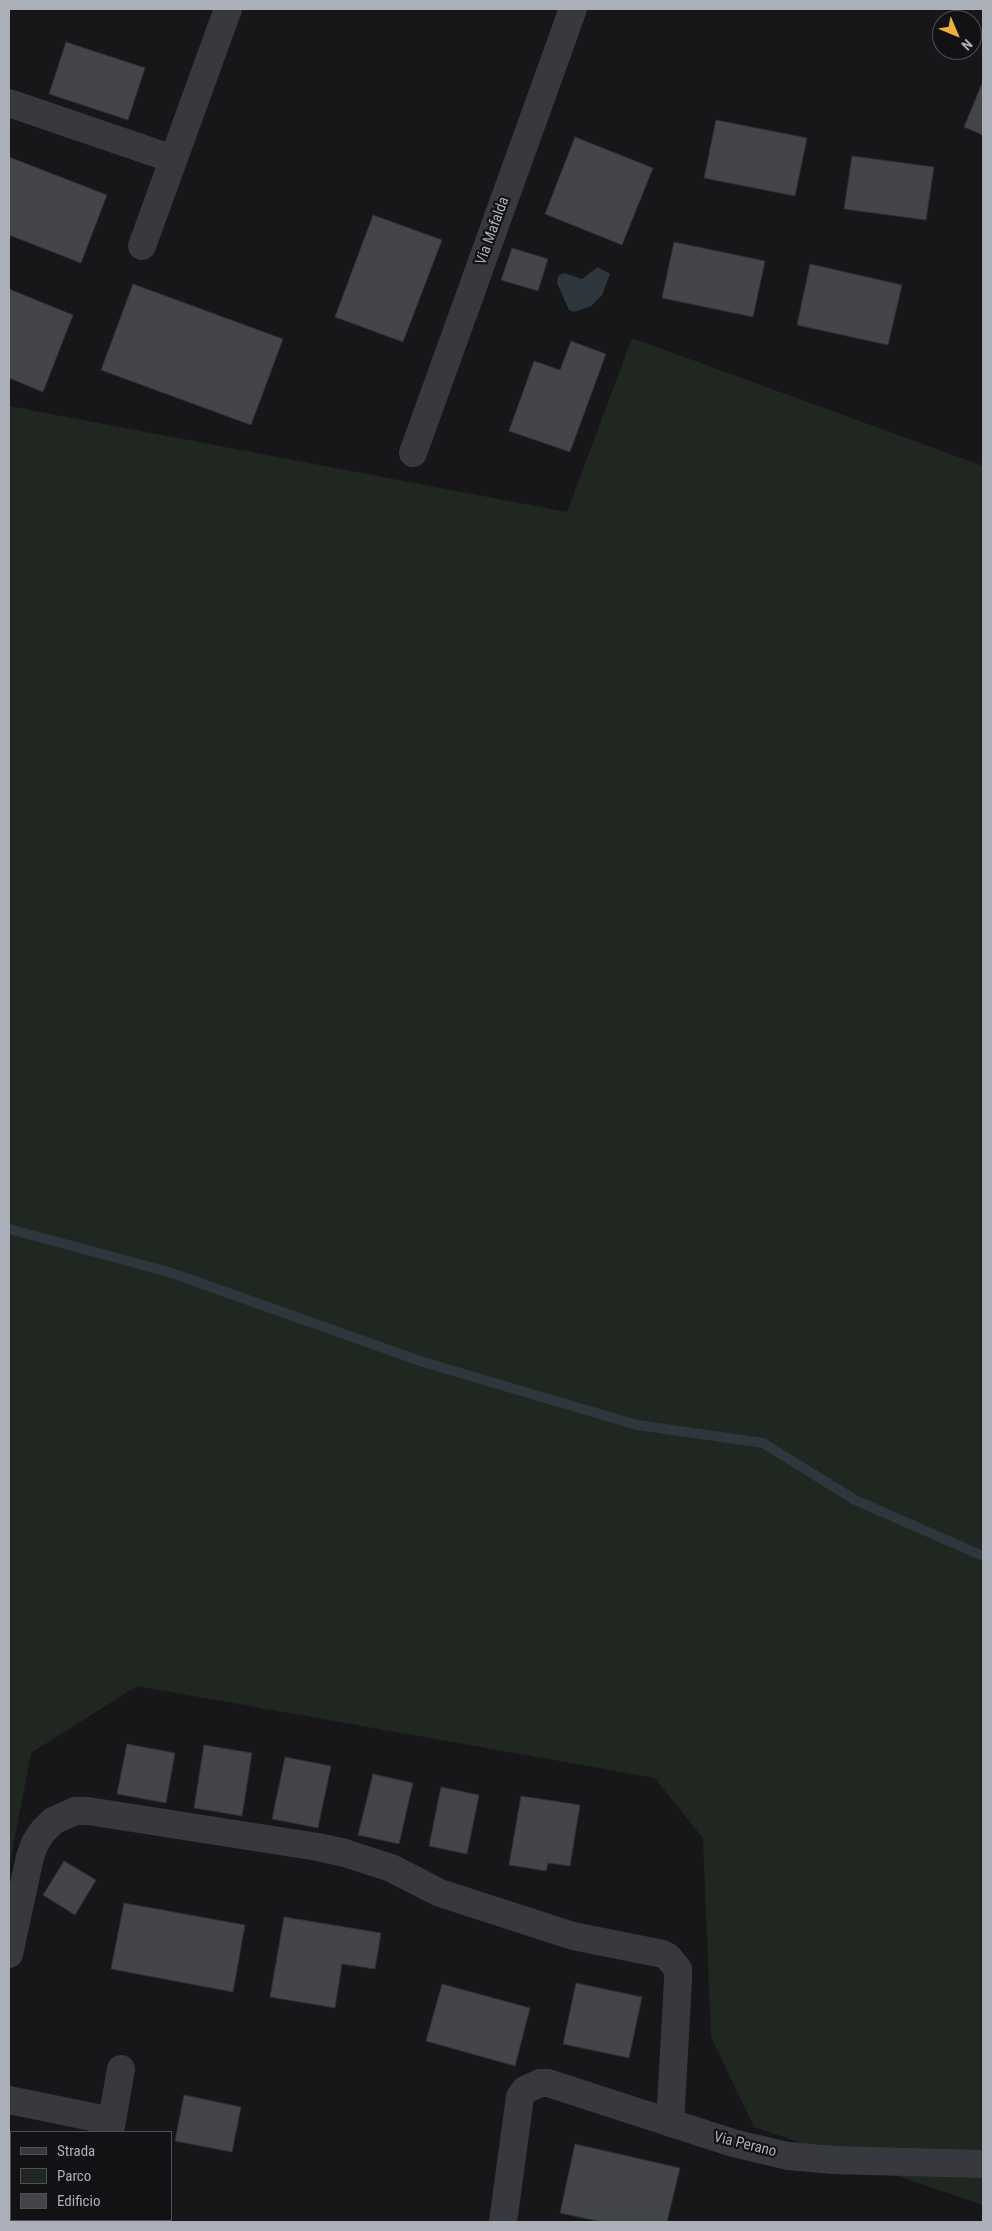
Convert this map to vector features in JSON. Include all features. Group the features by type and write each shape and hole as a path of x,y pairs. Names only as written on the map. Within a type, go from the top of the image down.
{"street":[{"path":"142,246 228,9"},
{"name":"Via Mafalda","path":"413,453 573,9"},
{"path":"9,103 173,159"},
{"path":"9,1954 35,1842 43,1830 54,1821 70,1813 88,1811 345,1853 390,1868 440,1893 564,1933 662,1954 668,1957 678,1969 670,2123"},
{"path":"9,2100 111,2126 121,2069"},
{"name":"Via Perano","path":"503,2222 520,2097 525,2090 532,2086 548,2083 733,2143 788,2156 833,2160 983,2164"}],"green space":[{"path":"632,338 983,466 983,2205 754,2127 711,2037 703,1838 655,1778 137,1686 31,1753 9,1868 9,406 567,512"}],"shaded area":[{"path":"598,267 610,274 602,295 591,306 574,312 569,310 557,283 558,276 564,273 582,279"}],"building":[{"path":"66,42 145,68 128,120 49,94"},
{"path":"983,81 983,135 964,127"},
{"path":"716,120 807,138 795,196 704,178"},
{"path":"575,137 653,168 622,245 545,214"},
{"path":"852,156 934,167 926,220 844,209"},
{"path":"9,157 107,195 81,263 9,235"},
{"path":"373,215 442,240 403,342 335,317"},
{"path":"674,242 765,261 753,317 662,298"},
{"path":"512,248 548,259 538,291 501,280"},
{"path":"810,264 902,285 888,345 797,325"},
{"path":"133,284 283,339 251,425 101,370"},
{"path":"9,289 73,315 43,392 9,378"},
{"path":"571,341 606,354 570,452 509,431 534,361 560,370"},
{"path":"127,1744 175,1753 166,1803 117,1794"},
{"path":"204,1745 252,1753 242,1816 194,1808"},
{"path":"285,1757 331,1766 318,1828 272,1819"},
{"path":"373,1774 413,1783 399,1844 358,1835"},
{"path":"441,1787 479,1795 467,1854 429,1846"},
{"path":"521,1796 580,1805 570,1866 548,1863 546,1871 509,1865"},
{"path":"64,1861 96,1880 75,1915 43,1895"},
{"path":"124,1903 245,1925 233,1992 111,1969"},
{"path":"284,1917 381,1933 375,1969 342,1964 335,2008 270,1997"},
{"path":"576,1983 642,1997 629,2058 563,2044"},
{"path":"442,1984 530,2008 515,2066 426,2041"},
{"path":"184,2095 241,2107 232,2152 175,2141"},
{"path":"575,2144 680,2168 667,2222 602,2222 560,2213"},
{"path":"9,2150 10,2221 68,2222 9,2222"}],"waterway":[{"path":"9,1229 169,1272 423,1362 637,1425 763,1443 855,1500 983,1556"}]}
